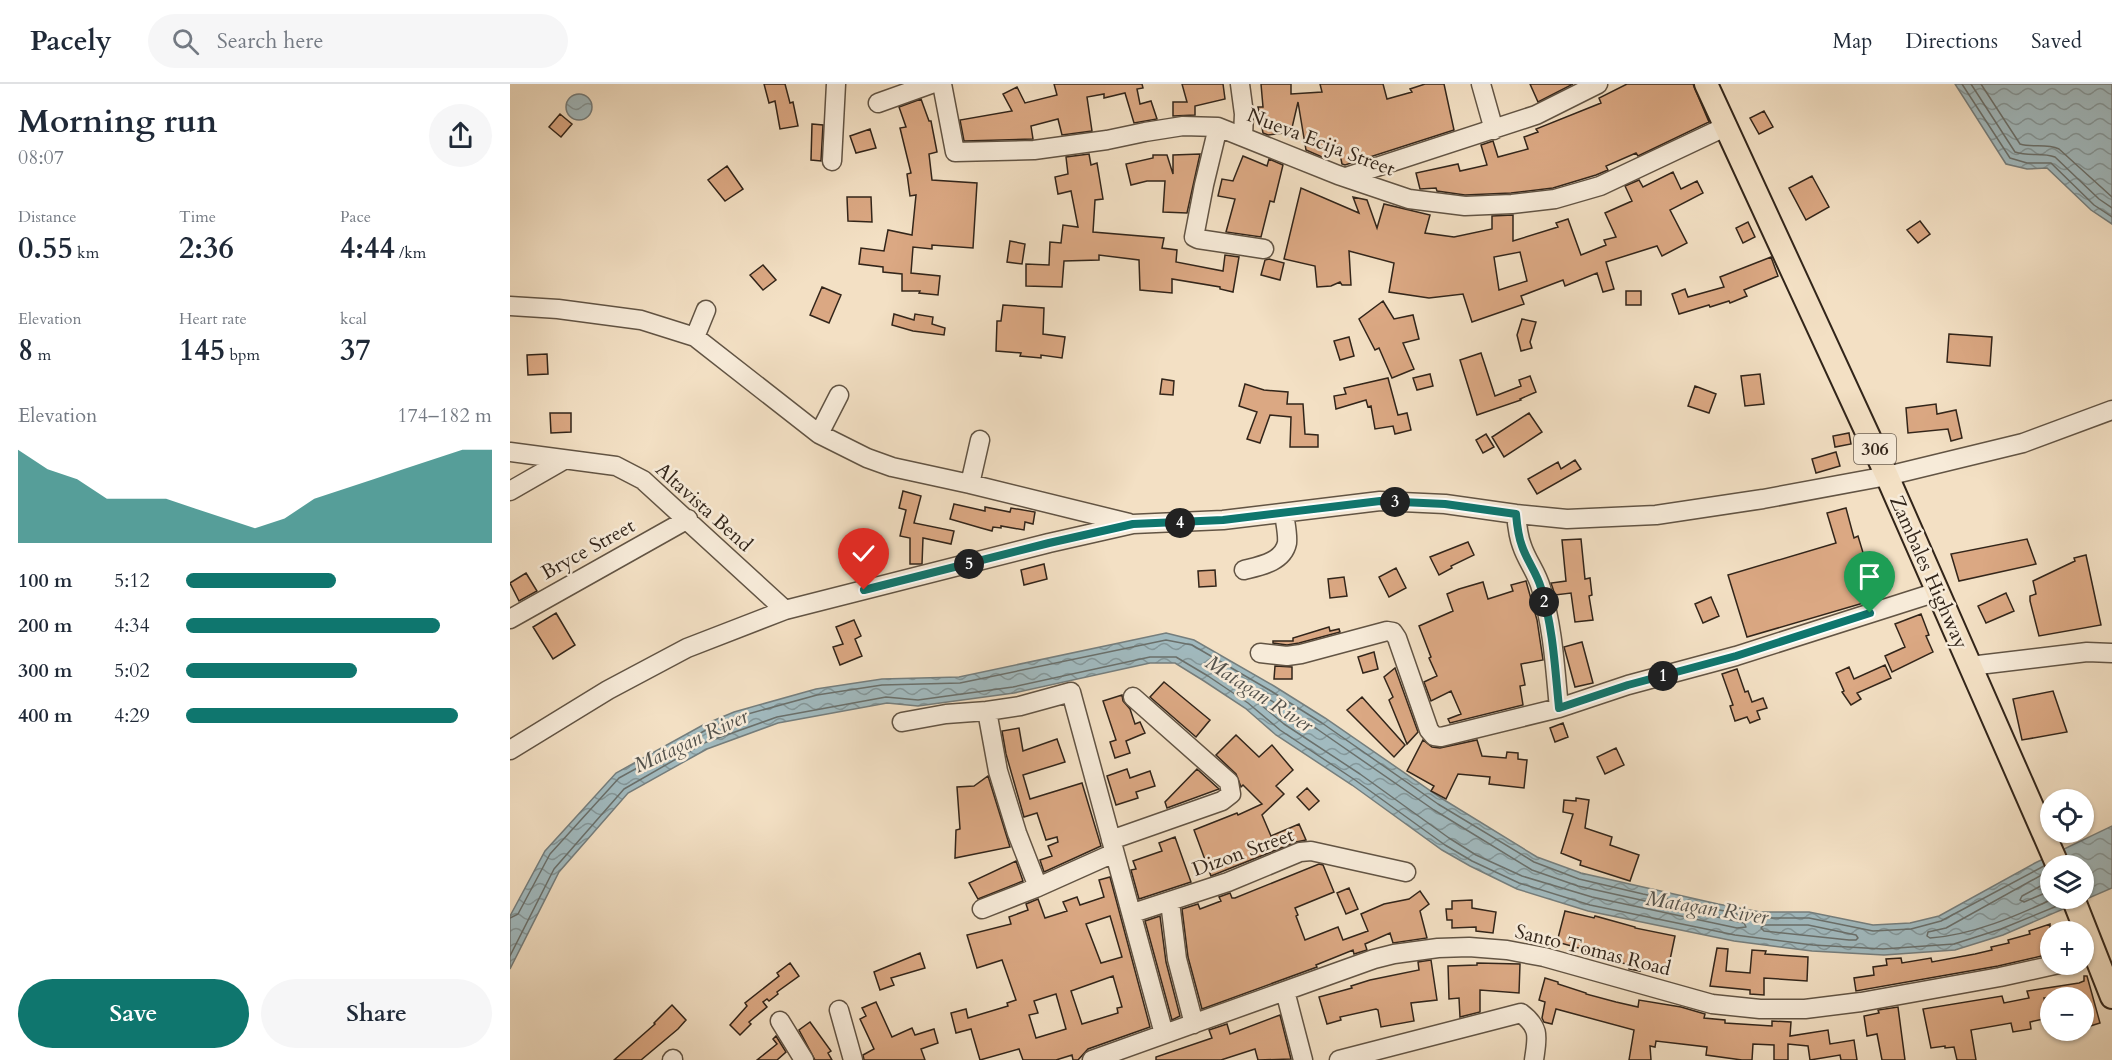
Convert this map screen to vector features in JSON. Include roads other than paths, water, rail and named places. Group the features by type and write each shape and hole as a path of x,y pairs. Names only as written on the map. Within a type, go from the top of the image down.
{"main road":[{"name":"Zambales Highway","path":"1706,84 1887,476 2053,855"},
{"path":"2094,963 2112,997"}],"street":[{"path":"832,161 836,84"},
{"path":"1240,84 1244,114 1243,136"},
{"path":"1481,84 1494,130"},
{"path":"1346,177 1536,115 1598,84"},
{"path":"878,103 930,85"},
{"name":"Nueva Ecija Street","path":"930,85 955,152 1034,150 1183,126 1218,127 1409,199 1465,206 1555,199 1600,186 1727,126"},
{"path":"1218,127 1201,195 1194,237 1264,249"},
{"path":"510,306 558,309 641,320 695,337 819,435 867,458 892,467 1133,524"},
{"path":"695,337 706,310"},
{"path":"819,435 839,395"},
{"path":"510,750 608,690 687,648 785,610 1133,524 1182,523 1380,501 1445,504 1567,519 1656,515 1763,499 1887,476 2023,443 2112,410"},
{"path":"970,484 980,440"},
{"name":"Altavista Bend","path":"510,452 616,466 643,480 785,610"},
{"path":"510,491 564,460"},
{"path":"1244,570 1268,563 1279,556 1287,543 1284,513"},
{"path":"1516,514 1522,548 1538,576 1542,592 1554,659 1559,708"},
{"name":"Bryce Street","path":"510,619 688,519"},
{"path":"1260,653 1287,656 1301,654 1387,631 1393,632 1429,730 1434,736 1442,737 1559,708 1628,685 1736,656 1937,592"},
{"path":"1970,666 2088,652 2112,653"},
{"path":"902,722 946,714 1020,706 1071,692 1112,847 1133,913 1164,1034"},
{"path":"982,909 1038,887 1112,847 1222,801 1231,794 1229,782 1133,697"},
{"path":"987,711 998,771 1017,832 1038,887"},
{"name":"Dizon Street","path":"1133,913 1228,882 1300,852 1311,851 1406,872"},
{"path":"1170,902 1177,959 1194,1024"},
{"name":"Santo Tomas Road","path":"1092,1060 1374,959 1438,948 1469,947 1507,950 1544,957 1712,1004 1760,1009 1805,1009 1861,1002 2040,968"},
{"path":"1285,991 1303,1060"},
{"path":"839,1010 853,1060"},
{"path":"1339,1060 1521,1013 1533,1022 1537,1035 1534,1060"},
{"path":"780,1021 804,1060"}],"water":[{"path":"1955,84 2112,84 2112,224 2091,210 2047,168 2027,169 2006,164"},
{"path":"579,94 588,98 592,107 588,116 579,120 570,116 566,107 570,98"},
{"name":"Matagan River","path":"1166,633 1194,640 1274,686 1325,718 1441,798 1537,857 1581,873 1760,912 1809,912 1873,925 1910,923 1939,916 2040,861 2040,909 2063,909 2003,935 1955,950 1884,955 1812,951 1734,941 1588,911 1517,889 1470,866 1442,850 1352,785 1276,735 1245,708 1204,681 1175,663 1150,663 1014,693 918,706 887,703 778,723 707,749 628,793 559,872 510,969 510,916 545,851 616,773 703,725 734,712 816,689 882,679 959,677"},
{"path":"2112,826 2112,888 2094,896 2094,855 2052,855 2077,843 2094,843 2094,835"}]}
